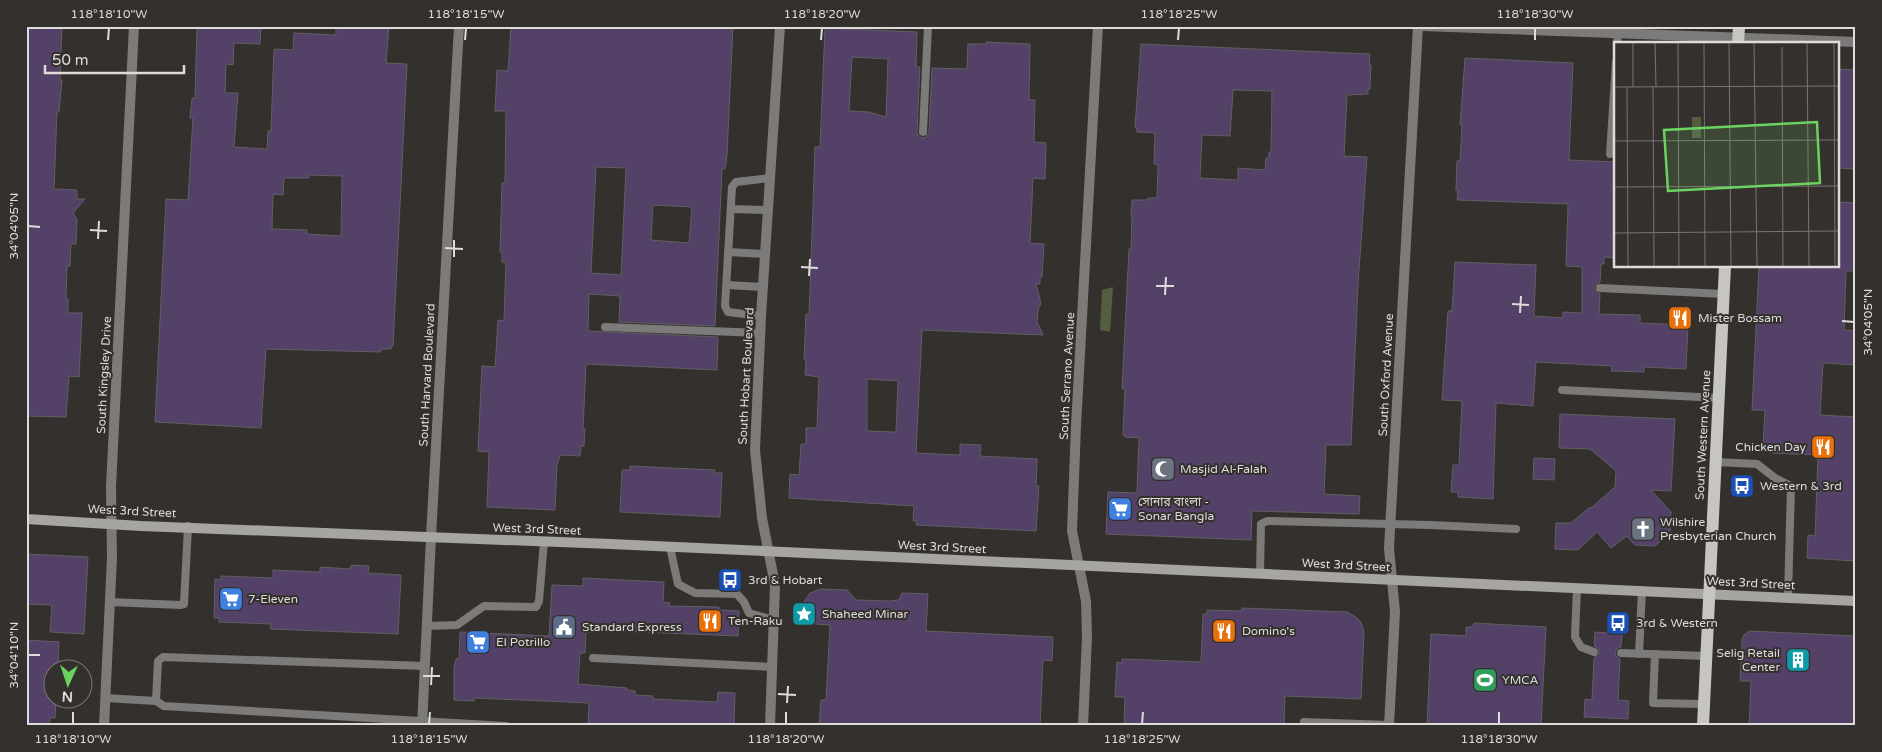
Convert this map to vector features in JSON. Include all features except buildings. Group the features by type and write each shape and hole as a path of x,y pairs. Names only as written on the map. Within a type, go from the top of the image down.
{"main road":[{"name":"South Western Avenue","path":"1703,726 1725,268"},
{"name":"West 3rd Street","path":"26,519 1856,601"}],"street":[{"name":"South Kingsley Drive","path":"104,726 112,523 112,468 134,26"},
{"name":"South Harvard Boulevard","path":"422,723 459,26"},
{"name":"South Hobart Boulevard","path":"770,726 775,585 762,518 755,450 760,333 780,26"},
{"name":"South Serrano Avenue","path":"1083,726 1087,638 1086,601 1072,531 1098,26"},
{"name":"South Oxford Avenue","path":"1389,726 1395,612 1389,548 1418,26"},
{"path":"1422,26 1551,29 1618,38 1738,36 1856,42"}],"lane":[{"path":"923,132 928,26"},
{"path":"1610,154 1614,93"},
{"path":"762,316 728,312 725,306 728,252 732,187 736,182 770,178"},
{"path":"731,209 768,210"},
{"path":"728,252 766,254"},
{"path":"727,285 764,287"},
{"path":"1600,288 1724,294"},
{"path":"605,327 760,333"},
{"path":"1562,390 1719,398"},
{"path":"1716,462 1757,464 1775,478 1791,486 1788,597"},
{"path":"1260,573 1261,524 1267,521 1516,529"},
{"path":"109,602 184,604 188,526"},
{"path":"427,626 457,625 484,606 536,607 539,601 544,541"},
{"path":"670,547 678,584 695,592 737,594 744,602 749,613 773,620"},
{"path":"1577,588 1575,637 1581,647 1594,652"},
{"path":"1639,654 1642,590"},
{"path":"1621,653 1706,656"},
{"path":"1655,654 1653,702 1704,704"},
{"path":"156,701 158,661 163,657 425,666"},
{"path":"593,658 772,667"},
{"path":"105,698 156,701 164,706 422,723 506,726"},
{"path":"1304,722 1389,726"}],"green space":[{"path":"1113,287 1110,332 1100,330 1102,290"}],"place":[{"name":"Mister Bossam","path":"1680,318"},
{"name":"Chicken Day","path":"1823,447"},
{"name":"Masjid Al-Falah","path":"1163,469"},
{"name":"Western & 3rd","path":"1742,486"},
{"name":"সোনার বাংলা - Sonar Bangla","path":"1120,509"},
{"name":"Wilshire Presbyterian Church","path":"1643,529"},
{"name":"3rd & Hobart","path":"730,580"},
{"name":"7-Eleven","path":"231,599"},
{"name":"Shaheed Minar","path":"804,614"},
{"name":"Ten-Raku","path":"710,621"},
{"name":"3rd & Western","path":"1618,623"},
{"name":"Standard Express","path":"564,627"},
{"name":"Domino's","path":"1224,631"},
{"name":"El Potrillo","path":"478,642"},
{"name":"Selig Retail Center","path":"1798,660"},
{"name":"YMCA","path":"1485,680"}]}
